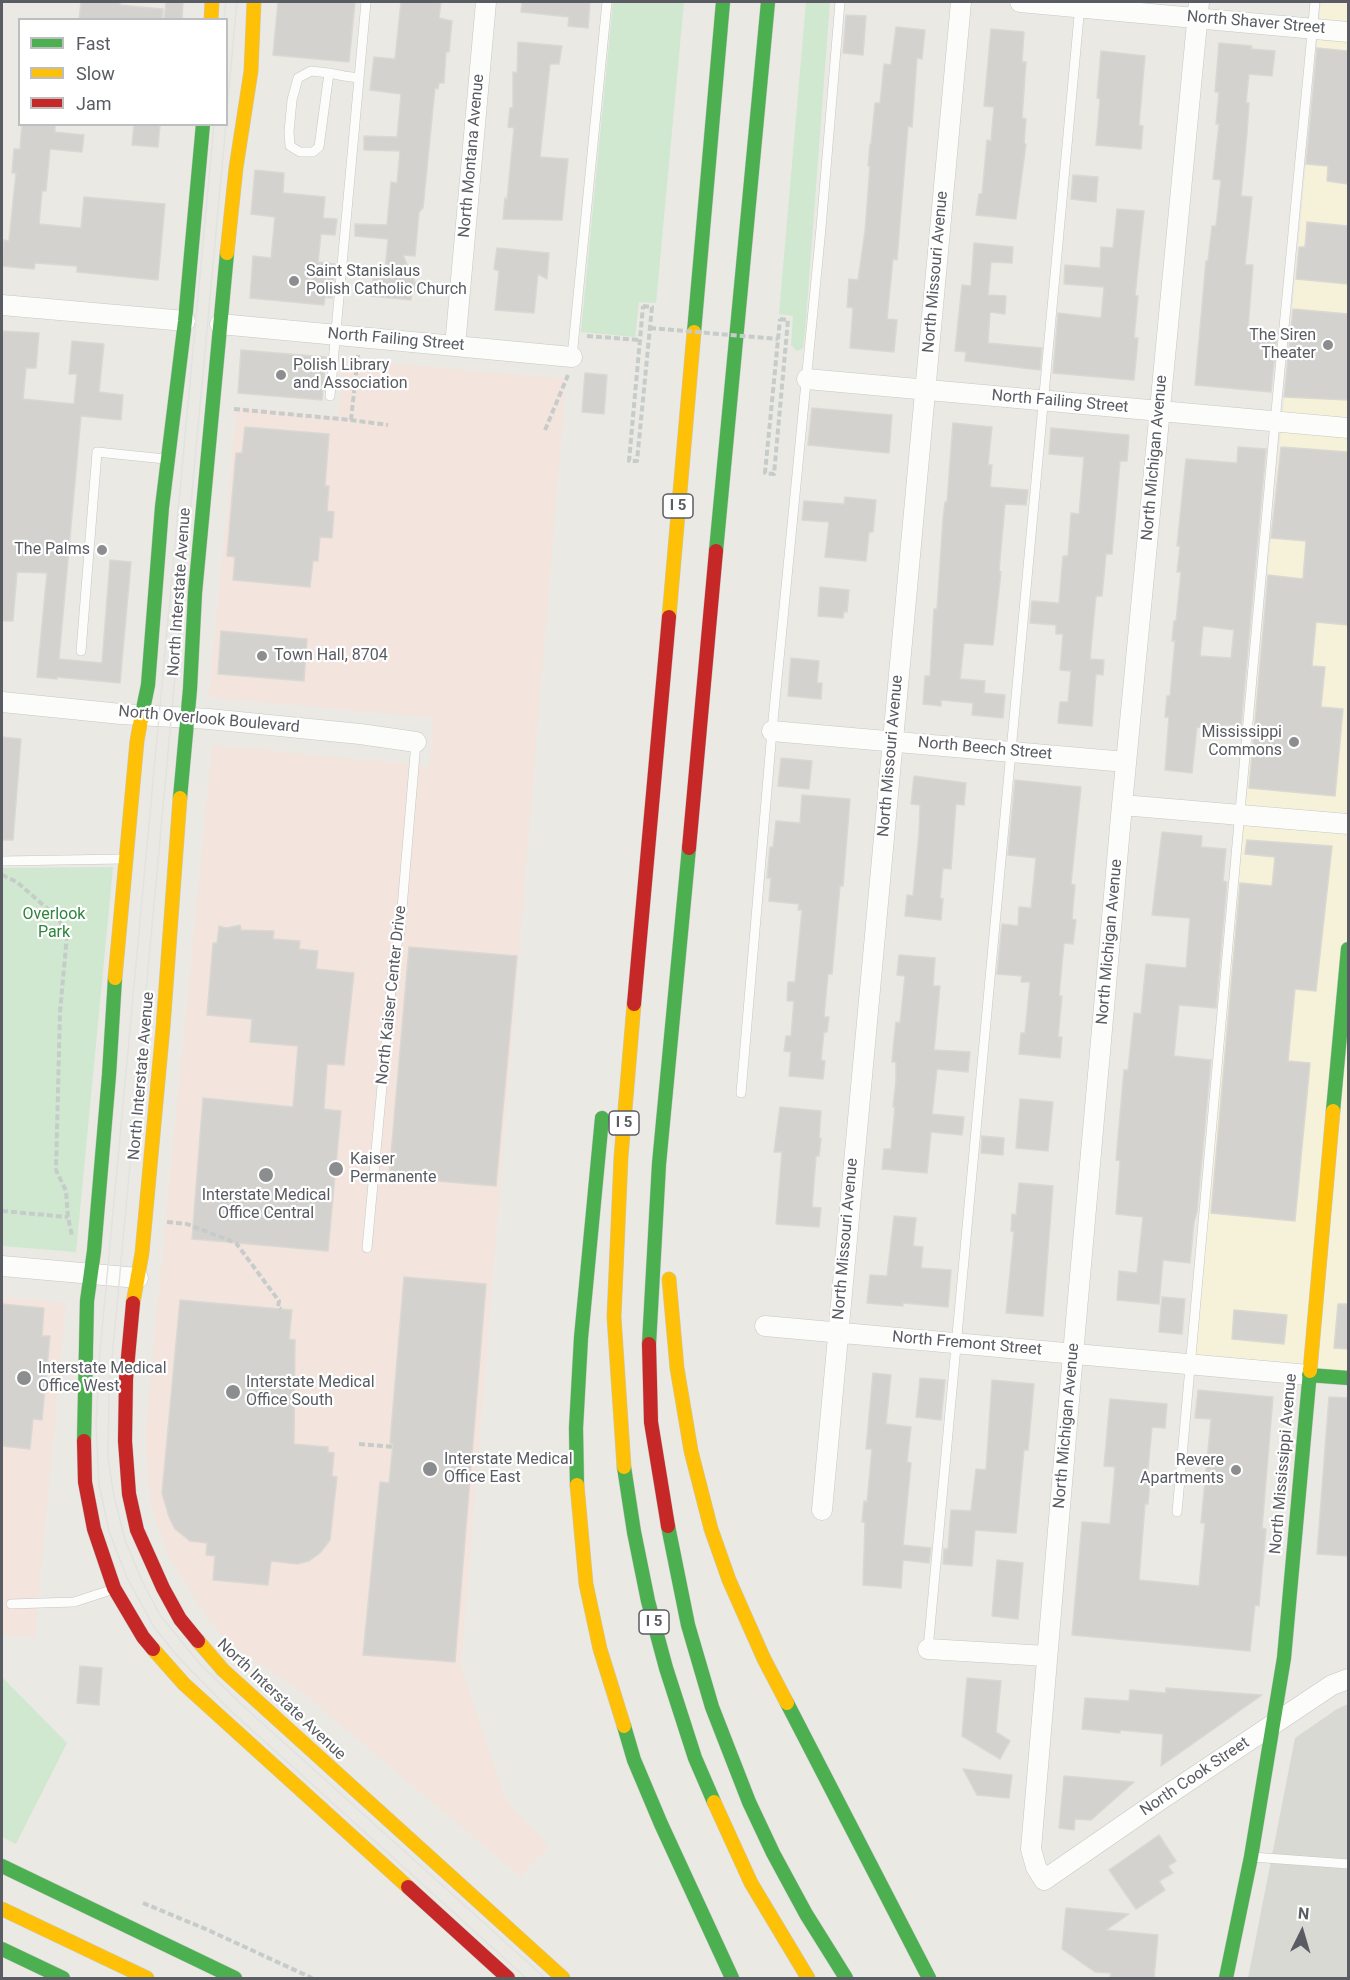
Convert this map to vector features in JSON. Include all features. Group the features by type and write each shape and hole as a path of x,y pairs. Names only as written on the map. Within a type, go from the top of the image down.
{"main road":[{"path":"211,18 212,2"},
{"name":"North Interstate Avenue","path":"254,2 251,71 236,168 195,593 187,717 174,857 170,959 164,1027 142,1253 133,1305 126,1379 125,1441 129,1494 137,1530 148,1559 180,1619 204,1649 223,1670 562,1978"},
{"name":"I 5","path":"723,2 621,1157 615,1317 620,1427 634,1532 648,1601 663,1657 695,1758 728,1835 751,1883 808,1978"},
{"name":"I 5","path":"768,2 658,1164 648,1358 651,1422 661,1494 688,1625 712,1707 749,1802 773,1853 800,1904 846,1978"},
{"name":"North Interstate Avenue","path":"203,126 185,321 156,572 148,685 137,741 126,859 87,1301 83,1422 84,1472 94,1529 114,1588 143,1637 184,1684 508,1978"},
{"name":"North Mississippi Avenue","path":"1226,1978 1251,1857 1284,1658 1348,949"},
{"path":"615,1055 634,1011"},
{"path":"603,1100 581,1338 576,1428 576,1476 586,1584 600,1649 634,1760 661,1824 732,1976"},
{"path":"658,1164 677,1368 684,1418 711,1529 729,1580 764,1659 929,1978"},
{"name":"North Fremont Street","path":"1309,1375 1348,1378"},
{"path":"2,1866 235,1978"},
{"path":"2,1909 147,1978"},
{"path":"2,1949 63,1978"}],"street":[{"name":"North Montana Avenue","path":"455,346 486,2"},
{"name":"North Missouri Avenue","path":"822,1510 961,2"},
{"name":"North Shaver Street","path":"1020,2 1198,10 1348,32"},
{"name":"North Michigan Avenue","path":"1044,1880 1036,1867 1030,1849 1122,805 1198,10"},
{"path":"2,305 185,321"},
{"name":"North Failing Street","path":"220,324 572,357"},
{"name":"North Failing Street","path":"807,379 1348,428"},
{"name":"North Overlook Boulevard","path":"2,702 187,717 360,734 416,742"},
{"name":"North Beech Street","path":"772,731 1126,762"},
{"path":"1122,805 1348,824"},
{"path":"2,1266 138,1278"},
{"name":"North Fremont Street","path":"765,1326 1309,1375"},
{"path":"928,1648 1047,1656"},
{"name":"North Cook Street","path":"1044,1880 1332,1685 1348,1679"}],"lane":[{"path":"330,396 366,2"},
{"path":"572,357 607,2"},
{"path":"741,1093 772,731 807,379 840,2"},
{"path":"1177,1512 1315,2"},
{"path":"928,1648 1080,4"},
{"path":"329,73 320,147 313,152 300,152 290,146 289,132 292,100 298,78 311,71 329,73 359,78"},
{"path":"81,651 98,452 168,459"},
{"name":"North Kaiser Center Drive","path":"367,1248 394,957 400,932 416,742"},
{"path":"2,861 126,859"},
{"path":"11,1604 74,1602 114,1588"},
{"path":"1251,1857 1348,1864"}],"path":[{"path":"643,306 652,307 650,328 637,461 629,461 643,306"},
{"path":"780,319 788,320 774,474 765,474 778,339 780,319"},
{"path":"650,328 778,339"},
{"path":"574,335 640,340"},
{"path":"351,420 359,337"},
{"path":"545,430 564,388 572,357"},
{"path":"212,407 388,425"},
{"path":"2,875 17,882 58,918 67,935 60,1012 56,1170 66,1191 72,1239"},
{"path":"2,1211 68,1217"},
{"path":"186,1224 236,1243 279,1300 278,1307 281,1309"},
{"path":"359,1444 395,1447"}],"shaded area":[{"path":"1321,2 1348,2 1348,1373 1194,1360"},
{"name":"Kaiser Permanente","path":"343,359 566,379 461,1665 506,1801 549,1846 521,1877 304,1694 228,1642 206,1616 170,1558 152,1510 146,1458 146,1424 212,745 429,766 433,718 209,697 237,407 338,417"},
{"path":"2,1297 66,1303 35,1638 2,1635"},
{"path":"1348,1704 1348,1978 1248,1978 1295,1738"}],"green space":[{"path":"613,2 684,2 656,303 639,302 635,337 581,332"},
{"path":"806,2 830,2 805,332 803,348 797,351 791,345 793,316 779,314"},
{"name":"Overlook Park","path":"113,867 76,1252 2,1246 2,868"},
{"path":"2,1677 67,1743 16,1844 2,1837"}],"building":[{"path":"81,2 120,2 120,5 163,9 162,18 79,18"},
{"path":"166,2 183,2 182,18 164,18"},
{"path":"278,2 355,2 349,62 273,55"},
{"path":"401,2 441,2 439,18 452,21 449,52 446,52 444,83 439,83 438,89 435,88 423,208 419,212 415,256 403,255 419,291 412,291 411,300 371,296 374,270 385,272 388,239 355,236 355,224 387,225 391,182 397,183 400,151 364,150 364,136 397,137 401,94 370,90 374,57 395,59"},
{"path":"522,2 590,2 588,28 568,26 569,17 521,12"},
{"path":"846,15 866,16 863,55 843,53"},
{"path":"896,27 925,30 922,59 917,58 912,127 908,126 897,260 893,259 887,319 897,320 894,352 850,348 853,308 847,307 849,279 858,280 865,231 870,166 868,166 875,103 880,103 884,64 891,65"},
{"path":"991,29 1024,32 1022,62 1026,62 1022,118 1026,119 1024,144 1026,144 1016,219 976,215 979,194 982,194 987,140 991,141 994,107 984,106"},
{"path":"518,42 562,46 559,64 550,64 540,157 568,159 562,220 503,219 514,128 508,127 510,108 513,108 513,72 517,73"},
{"path":"1219,43 1275,51 1272,76 1249,74 1246,103 1249,103 1241,196 1252,197 1245,265 1253,265 1248,329 1277,332 1271,392 1195,385 1206,261 1208,261 1212,226 1216,226 1221,180 1213,179 1219,124 1216,124 1219,92 1215,92"},
{"path":"1317,48 1348,51 1348,184 1327,181 1328,166 1306,164"},
{"path":"1101,51 1145,56 1139,125 1143,126 1141,149 1096,145"},
{"path":"22,126 55,126 55,132 84,135 82,152 50,149 46,191 42,191 39,224 81,228 84,197 165,204 158,280 77,272 77,266 35,263 34,269 2,266 4,240 9,241 16,173 12,173 14,149 20,149"},
{"path":"134,126 160,126 158,147 132,145"},
{"path":"255,170 284,173 283,193 325,197 323,218 337,219 335,235 321,234 318,262 335,264 332,298 325,297 324,305 250,298 253,256 271,258 275,217 251,214"},
{"path":"1073,175 1098,177 1096,202 1071,199"},
{"path":"1117,209 1144,211 1135,296 1138,296 1134,338 1138,338 1134,380 1053,373 1058,313 1101,318 1104,287 1064,284 1065,265 1100,268 1101,247 1113,248"},
{"path":"1307,222 1348,226 1348,284 1296,279 1299,247 1305,247"},
{"path":"974,243 1013,247 1012,263 991,262 988,295 1006,296 1005,314 990,312 988,343 1042,348 1040,370 965,361 966,352 955,351 962,285 971,286"},
{"path":"497,248 549,253 547,279 538,274 534,313 495,310 499,271 494,269"},
{"path":"1293,309 1348,314 1348,400 1284,397"},
{"path":"2,331 39,333 36,368 26,368 23,399 74,404 77,374 69,374 72,341 104,344 99,392 123,395 121,420 81,416 59,659 102,663 110,560 131,562 120,683 37,677 47,573 17,572 13,621 2,621"},
{"name":"Polish Library and Association","path":"241,350 326,357 322,400 238,393"},
{"path":"585,373 607,375 604,414 582,412"},
{"path":"812,408 892,415 889,453 808,445"},
{"path":"953,423 992,427 988,465 992,465 990,487 1028,490 1026,505 1005,504 993,645 964,643 960,679 985,681 984,693 1005,695 1003,718 972,715 973,703 941,700 941,706 923,704 925,676 930,676 934,609 937,609"},
{"path":"245,427 329,434 325,486 329,486 327,511 334,512 332,538 320,537 318,561 313,561 310,587 233,580 235,557 227,556 236,453 242,453"},
{"path":"1051,428 1129,435 1127,461 1120,461 1112,554 1106,554 1102,596 1096,596 1090,659 1104,660 1103,675 1096,674 1092,726 1058,723 1060,702 1068,702 1071,671 1060,670 1063,634 1056,634 1056,625 1030,623 1032,601 1059,603 1063,556 1068,556 1071,513 1079,514 1084,457 1049,454"},
{"path":"1238,447 1266,449 1241,726 1225,725 1225,730 1197,727 1192,773 1165,770 1169,717 1165,717 1167,696 1170,696 1175,641 1172,641 1181,572 1177,572 1180,546 1177,546 1186,459 1237,463","holes":["1203,626 1234,630 1231,658 1200,656"]},
{"path":"1281,447 1348,452 1348,625 1316,622 1312,666 1325,667 1321,707 1343,709 1335,796 1249,788 1268,575 1303,579 1306,541 1271,538"},
{"path":"845,497 876,500 873,532 869,532 866,561 825,557 829,522 802,520 804,501 844,504"},
{"path":"820,587 849,590 847,612 844,611 843,618 818,616"},
{"name":"Town Hall, 8704","path":"221,631 307,639 304,681 218,674"},
{"path":"791,658 819,661 817,683 822,683 821,699 788,696"},
{"path":"2,737 21,739 13,840 2,840"},
{"path":"781,758 812,761 809,789 778,786"},
{"path":"914,776 966,783 964,805 956,804 951,869 943,868 940,898 943,899 941,920 905,916 907,895 913,896 919,833 920,805 911,804"},
{"path":"1015,780 1081,787 1071,884 1075,885 1072,919 1076,920 1073,944 1064,943 1059,996 1062,996 1058,1037 1062,1037 1060,1058 1019,1054 1021,1033 1025,1033 1030,982 1021,982 1022,976 997,974 1002,924 1018,926 1019,907 1031,908 1036,858 1008,855"},
{"path":"802,795 850,799 843,886 840,886 832,974 828,974 824,1017 829,1017 827,1032 824,1032 821,1060 825,1061 823,1079 789,1076 791,1052 784,1051 786,1036 791,1036 794,1001 787,1001 788,982 795,982 802,910 798,910 799,904 769,901 771,878 767,878 770,847 773,847 776,821 800,823"},
{"path":"1162,832 1202,836 1201,847 1226,849 1223,881 1227,882 1216,1008 1179,1005 1174,1056 1211,1060 1190,1263 1163,1260 1159,1304 1117,1300 1119,1271 1137,1273 1143,1217 1116,1214 1120,1161 1116,1160 1124,1070 1128,1070 1134,1013 1141,1014 1146,964 1186,968 1190,918 1152,915"},
{"path":"1247,840 1332,846 1316,991 1295,989 1288,1061 1310,1063 1295,1221 1211,1213 1240,883 1272,886 1275,857 1245,854"},
{"path":"240,925 241,930 274,931 273,939 300,941 299,949 318,951 316,969 354,973 344,1065 327,1064 324,1109 341,1111 328,1251 192,1239 203,1098 293,1107 298,1046 250,1042 252,1019 207,1015 213,943 217,943 219,926 226,928"},
{"path":"409,947 517,956 496,1186 389,1177"},
{"path":"899,955 935,958 933,986 940,986 934,1050 970,1052 968,1072 937,1069 932,1114 964,1117 962,1135 931,1132 927,1173 882,1169 884,1149 891,1149 895,1107 893,1107 896,1062 892,1062 896,1022 900,1023 905,976 897,975"},
{"path":"1020,1099 1053,1102 1048,1151 1016,1148"},
{"path":"780,1107 821,1111 819,1138 821,1138 819,1156 816,1156 812,1207 821,1208 819,1227 776,1224 782,1152 774,1152"},
{"path":"982,1136 1004,1138 1003,1155 981,1153"},
{"path":"1019,1183 1053,1186 1043,1316 1006,1313 1014,1232 1011,1231 1012,1214 1016,1215"},
{"path":"894,1216 916,1218 913,1246 923,1247 921,1268 951,1270 948,1307 867,1303 870,1275 887,1276"},
{"name":"Interstate Medical Office East","path":"404,1277 486,1284 455,1662 363,1655 380,1482 389,1483 393,1444 390,1443"},
{"path":"1162,1297 1185,1299 1182,1334 1159,1332"},
{"name":"Interstate Medical Office South","path":"180,1300 292,1310 289,1339 295,1340 294,1444 328,1447 328,1452 334,1453 332,1476 337,1477 330,1540 320,1553 309,1561 297,1564 271,1561 268,1585 213,1580 215,1556 206,1555 207,1543 190,1541 175,1529 169,1517 162,1493"},
{"name":"Interstate Medical Office West","path":"2,1304 44,1308 42,1336 50,1336 42,1420 33,1419 30,1449 2,1446"},
{"path":"1338,1304 1348,1304 1348,1349 1334,1348"},
{"path":"1234,1310 1287,1315 1284,1344 1232,1339"},
{"path":"873,1373 891,1375 886,1424 911,1427 907,1462 911,1463 903,1545 931,1548 929,1563 903,1560 901,1588 863,1585 865,1522 862,1522 864,1501 867,1502 872,1449 866,1449"},
{"path":"920,1378 945,1380 941,1420 916,1417"},
{"path":"992,1380 1034,1384 1028,1450 1024,1450 1016,1533 975,1530 972,1566 943,1564 944,1549 948,1549 951,1510 971,1511 976,1469 986,1470"},
{"name":"Revere Apartments","path":"1198,1390 1273,1397 1262,1528 1266,1529 1259,1606 1255,1605 1250,1651 1072,1635 1082,1522 1110,1524 1115,1467 1104,1466 1110,1399 1167,1404 1165,1428 1152,1427 1147,1479 1150,1480 1148,1504 1145,1504 1139,1580 1199,1586 1205,1523 1201,1523 1211,1419 1195,1418"},
{"path":"1329,1397 1348,1398 1348,1556 1317,1554"},
{"path":"997,1560 1023,1563 1018,1619 992,1616"},
{"path":"80,1666 102,1668 99,1705 77,1703"},
{"path":"967,1678 1001,1681 996,1732 1010,1741 1000,1759 962,1736"},
{"path":"1166,1688 1262,1695 1161,1766 1163,1734 1082,1729 1085,1698 1129,1701 1130,1690 1166,1693"},
{"path":"963,1769 1012,1775 1009,1798 977,1795"},
{"path":"1064,1776 1134,1782 1091,1820 1075,1819 1074,1830 1059,1828"},
{"path":"1159,1835 1176,1861 1168,1866 1173,1873 1159,1881 1165,1890 1136,1909 1109,1870"},
{"path":"1066,1908 1129,1914 1106,1930 1158,1935 1154,1978 1110,1978 1111,1973 1095,1972 1062,1949"}],"tram line":[{"path":"224,18 226,2"},
{"path":"228,98 237,2"},
{"path":"214,126 100,1352 96,1424 99,1484 109,1531 127,1578 154,1627 178,1657 230,1710 526,1978"},
{"path":"226,126 109,1392 108,1458 114,1496 125,1540 142,1581 160,1615 200,1664 240,1703 545,1978"}],"traffic: fast":[{"path":"694,332 723,2"},
{"path":"716,551 768,2"},
{"path":"141,719 148,685 162,507 185,321 203,126"},
{"path":"180,798 190,689 195,593 227,253"},
{"path":"649,1344 659,1164 689,848"},
{"path":"1333,1111 1348,949"},
{"path":"84,1441 87,1301 94,1251 115,978"},
{"path":"577,1485 576,1428 581,1338 602,1118"},
{"path":"1226,1978 1251,1857 1284,1658 1310,1371"},
{"path":"1309,1375 1348,1378"},
{"path":"624,1467 648,1601 666,1668 695,1758 714,1802"},
{"path":"668,1526 688,1625 712,1707 749,1802 806,1914 846,1978"},
{"path":"787,1703 929,1978"},
{"path":"624,1726 634,1760 661,1824 732,1978"},
{"path":"2,1866 235,1978"},
{"path":"2,1949 63,1978"}],"traffic: slow":[{"path":"211,18 212,2"},
{"path":"227,253 236,168 251,71 254,2"},
{"path":"669,617 694,332"},
{"path":"115,978 141,719"},
{"path":"133,1303 142,1253 163,1027 180,798"},
{"path":"624,1467 614,1317 621,1157 634,1004"},
{"path":"1310,1371 1333,1111"},
{"path":"669,1279 677,1368 691,1451 711,1529 729,1580 764,1659 787,1703"},
{"path":"577,1485 586,1584 600,1649 624,1726"},
{"path":"198,1641 223,1670 563,1978"},
{"path":"153,1649 184,1684 408,1887"},
{"path":"714,1802 751,1883 808,1978"},
{"path":"2,1909 147,1978"}],"traffic: jam":[{"path":"689,848 716,551"},
{"path":"634,1004 669,617"},
{"path":"133,1303 126,1379 125,1441 129,1494 137,1530 163,1588 180,1619 198,1641"},
{"path":"649,1344 651,1422 668,1526"},
{"path":"84,1441 85,1482 94,1529 114,1588 143,1637 153,1649"},
{"path":"408,1887 508,1978"}],"place":[{"name":"Saint Stanislaus Polish Catholic Church","path":"294,281"},
{"name":"The Siren Theater","path":"1328,345"},
{"name":"Polish Library and Association","path":"281,375"},
{"name":"The Palms","path":"102,550"},
{"name":"Town Hall, 8704","path":"262,656"},
{"name":"Mississippi Commons","path":"1294,742"},
{"name":"Kaiser Permanente","path":"336,1169"},
{"name":"Interstate Medical Office Central","path":"266,1175"},
{"name":"Interstate Medical Office West","path":"24,1378"},
{"name":"Interstate Medical Office South","path":"233,1392"},
{"name":"Interstate Medical Office East","path":"430,1469"},
{"name":"Revere Apartments","path":"1236,1470"}]}
